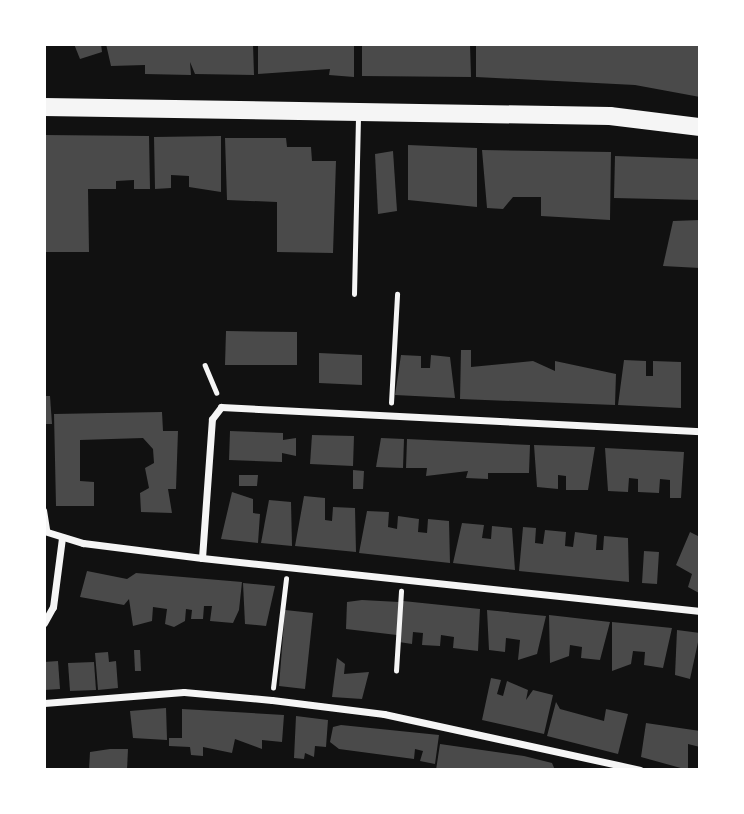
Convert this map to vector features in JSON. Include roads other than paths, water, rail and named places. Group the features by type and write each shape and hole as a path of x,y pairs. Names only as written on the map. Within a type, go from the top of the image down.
{"main road":[{"path":"44,107 610,116 700,127"}],"street":[{"path":"202,558 212,419 221,407 700,431"},
{"path":"45,530 62,538 202,558 700,611"},
{"path":"44,623 53,607 62,538"},
{"path":"44,703 193,692 272,700 384,714 640,770"}],"lane":[{"path":"354,294 358,113"},
{"path":"44,510 45,530"}]}
